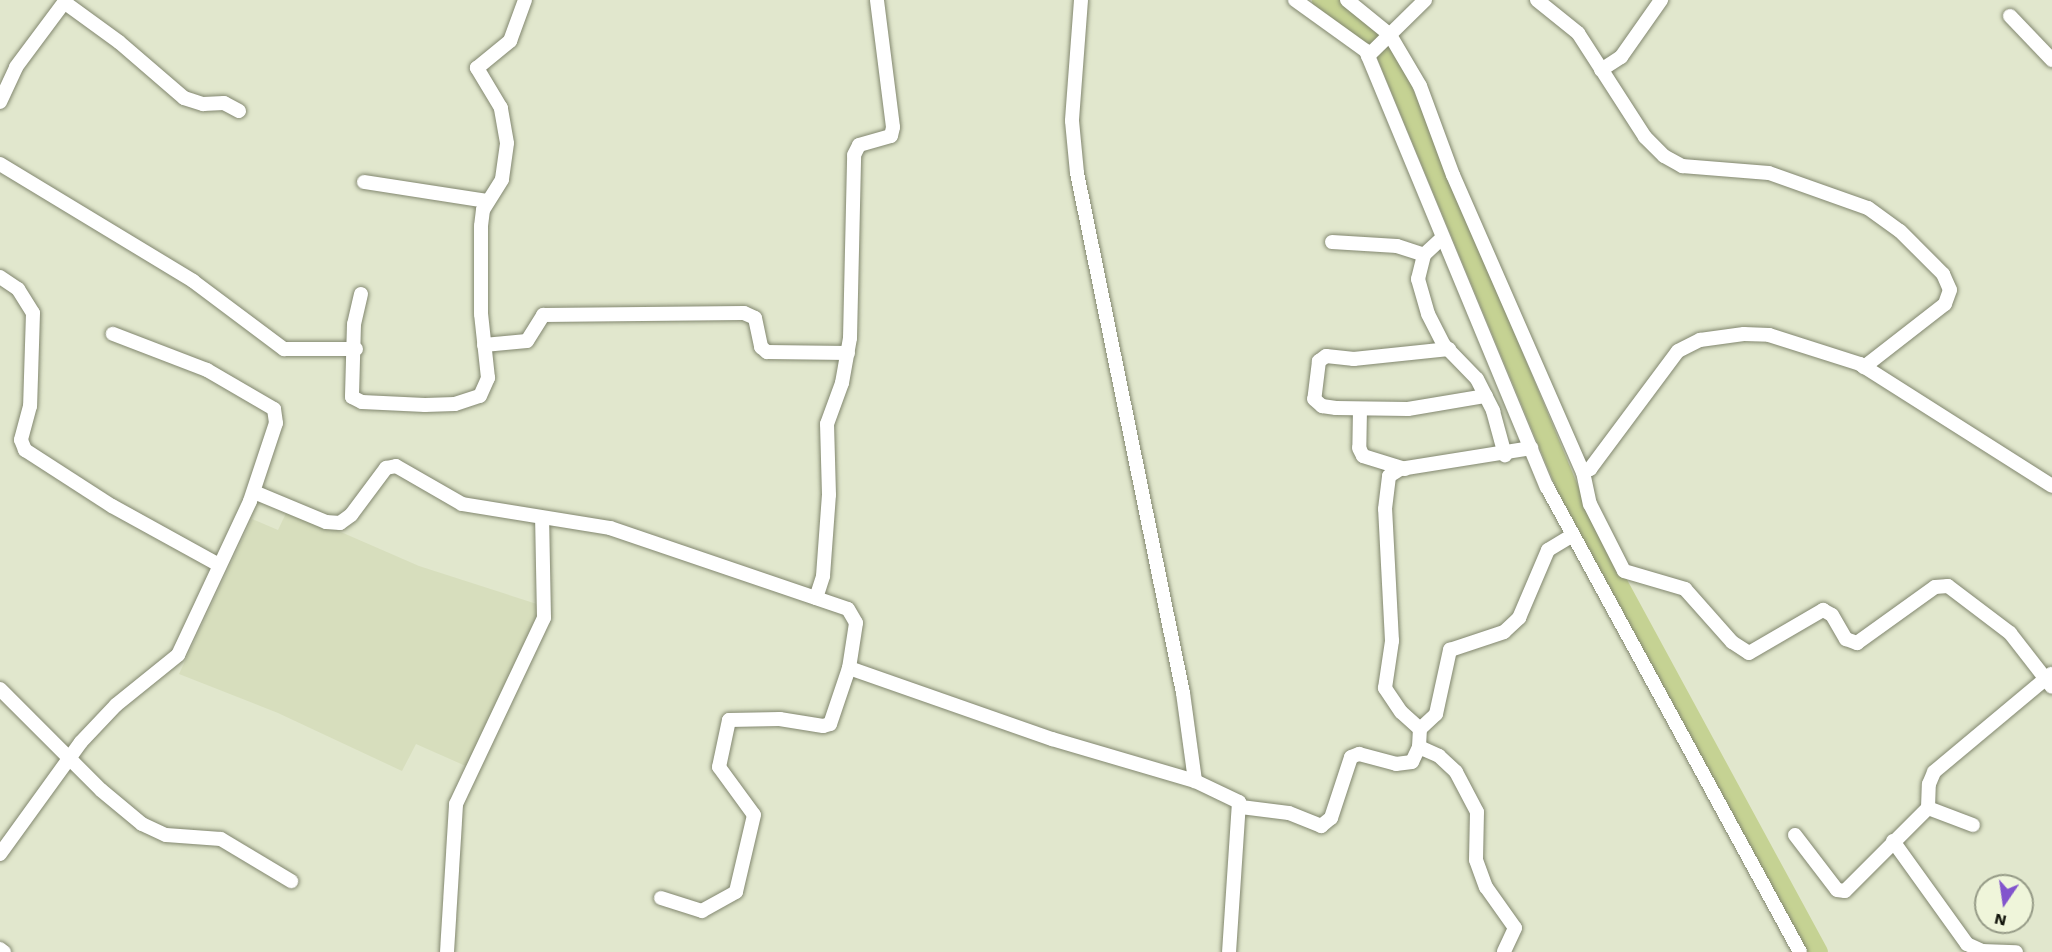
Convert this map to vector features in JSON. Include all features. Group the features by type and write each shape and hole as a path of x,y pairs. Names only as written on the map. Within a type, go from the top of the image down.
{"street":[{"path":"361,294 354,324 357,348 350,387 352,397 362,402 425,405 455,404 480,396 488,378 484,345 481,226 487,201 502,179 507,143 501,108 477,68 510,40 525,0"},
{"path":"816,598 823,576 829,495 827,424 848,353 854,155 859,145 891,135 894,115 877,0"},
{"path":"1081,0 1072,121 1077,172 1183,693 1195,781"},
{"path":"1295,0 1355,41 1368,56 1530,448 1573,535 1800,952"},
{"path":"1347,0 1390,35 1420,86 1453,175 1583,472 1590,504 1624,572 1684,589 1745,652 1823,610 1832,615 1846,639 1857,643 1942,585 1954,588 2010,633 2050,680 1934,772 1929,783 1928,808 1845,891 1837,890 1795,835"},
{"path":"1368,56 1425,0"},
{"path":"1537,0 1578,33 1645,137 1664,156 1682,165 1769,174 1868,208 1900,231 1943,274 1950,290 1945,304 1864,367"},
{"path":"1601,70 1621,57 1661,0"},
{"path":"0,102 16,67 65,1 184,98 202,104 224,104 239,111"},
{"path":"2010,16 2052,60"},
{"path":"0,164 193,281 284,349 357,348"},
{"path":"364,182 487,201"},
{"path":"1442,239 1424,255 1418,279 1428,314 1449,349 1464,362 1486,396 1505,455"},
{"path":"1332,243 1397,246 1424,255"},
{"path":"0,277 18,289 33,313 30,406 21,440 24,450 112,506 219,565"},
{"path":"484,345 526,341 543,315 721,313 750,314 755,318 760,347 767,352 848,353"},
{"path":"0,854 69,758 116,705 178,655 254,492 276,423 274,409 192,362 113,334"},
{"path":"1583,472 1590,469 1678,351 1700,340 1769,335 1864,367 2052,486"},
{"path":"1449,349 1354,359 1326,356 1319,361 1314,399 1322,406 1408,409 1486,396"},
{"path":"1360,409 1359,448 1363,456 1405,469"},
{"path":"1420,729 1401,712 1385,688 1392,620 1385,491 1389,476 1405,469 1505,455 1530,448"},
{"path":"254,492 326,522 340,523 351,515 386,468 396,466 462,504 610,528 848,609 854,615 849,668 830,724 780,719 729,720 719,767 754,815 739,883 728,899 702,911 661,898"},
{"path":"449,952 456,804 544,618 542,518"},
{"path":"849,668 1052,739 1195,781 1241,807 1289,813 1321,826 1331,818 1351,757 1359,754 1396,764 1412,762 1419,747 1420,729 1436,714 1450,651 1504,632 1519,618 1548,550 1573,535"},
{"path":"0,689 69,758 154,831 221,839 291,881"},
{"path":"1419,747 1439,756 1456,772 1477,812 1476,860 1486,886 1515,928 1504,952"},
{"path":"1229,952 1241,807"},
{"path":"1928,808 1973,825"},
{"path":"1893,841 1967,944 1982,951 2016,952"},
{"path":"0,949 4,952"}],"shaded area":[{"path":"288,509 419,566 543,606 468,767 416,744 402,771 278,713 179,674 252,519 278,530"}],"waterway":[{"path":"1322,0 1370,35"},
{"path":"1387,55 1576,508 1817,952"}]}
